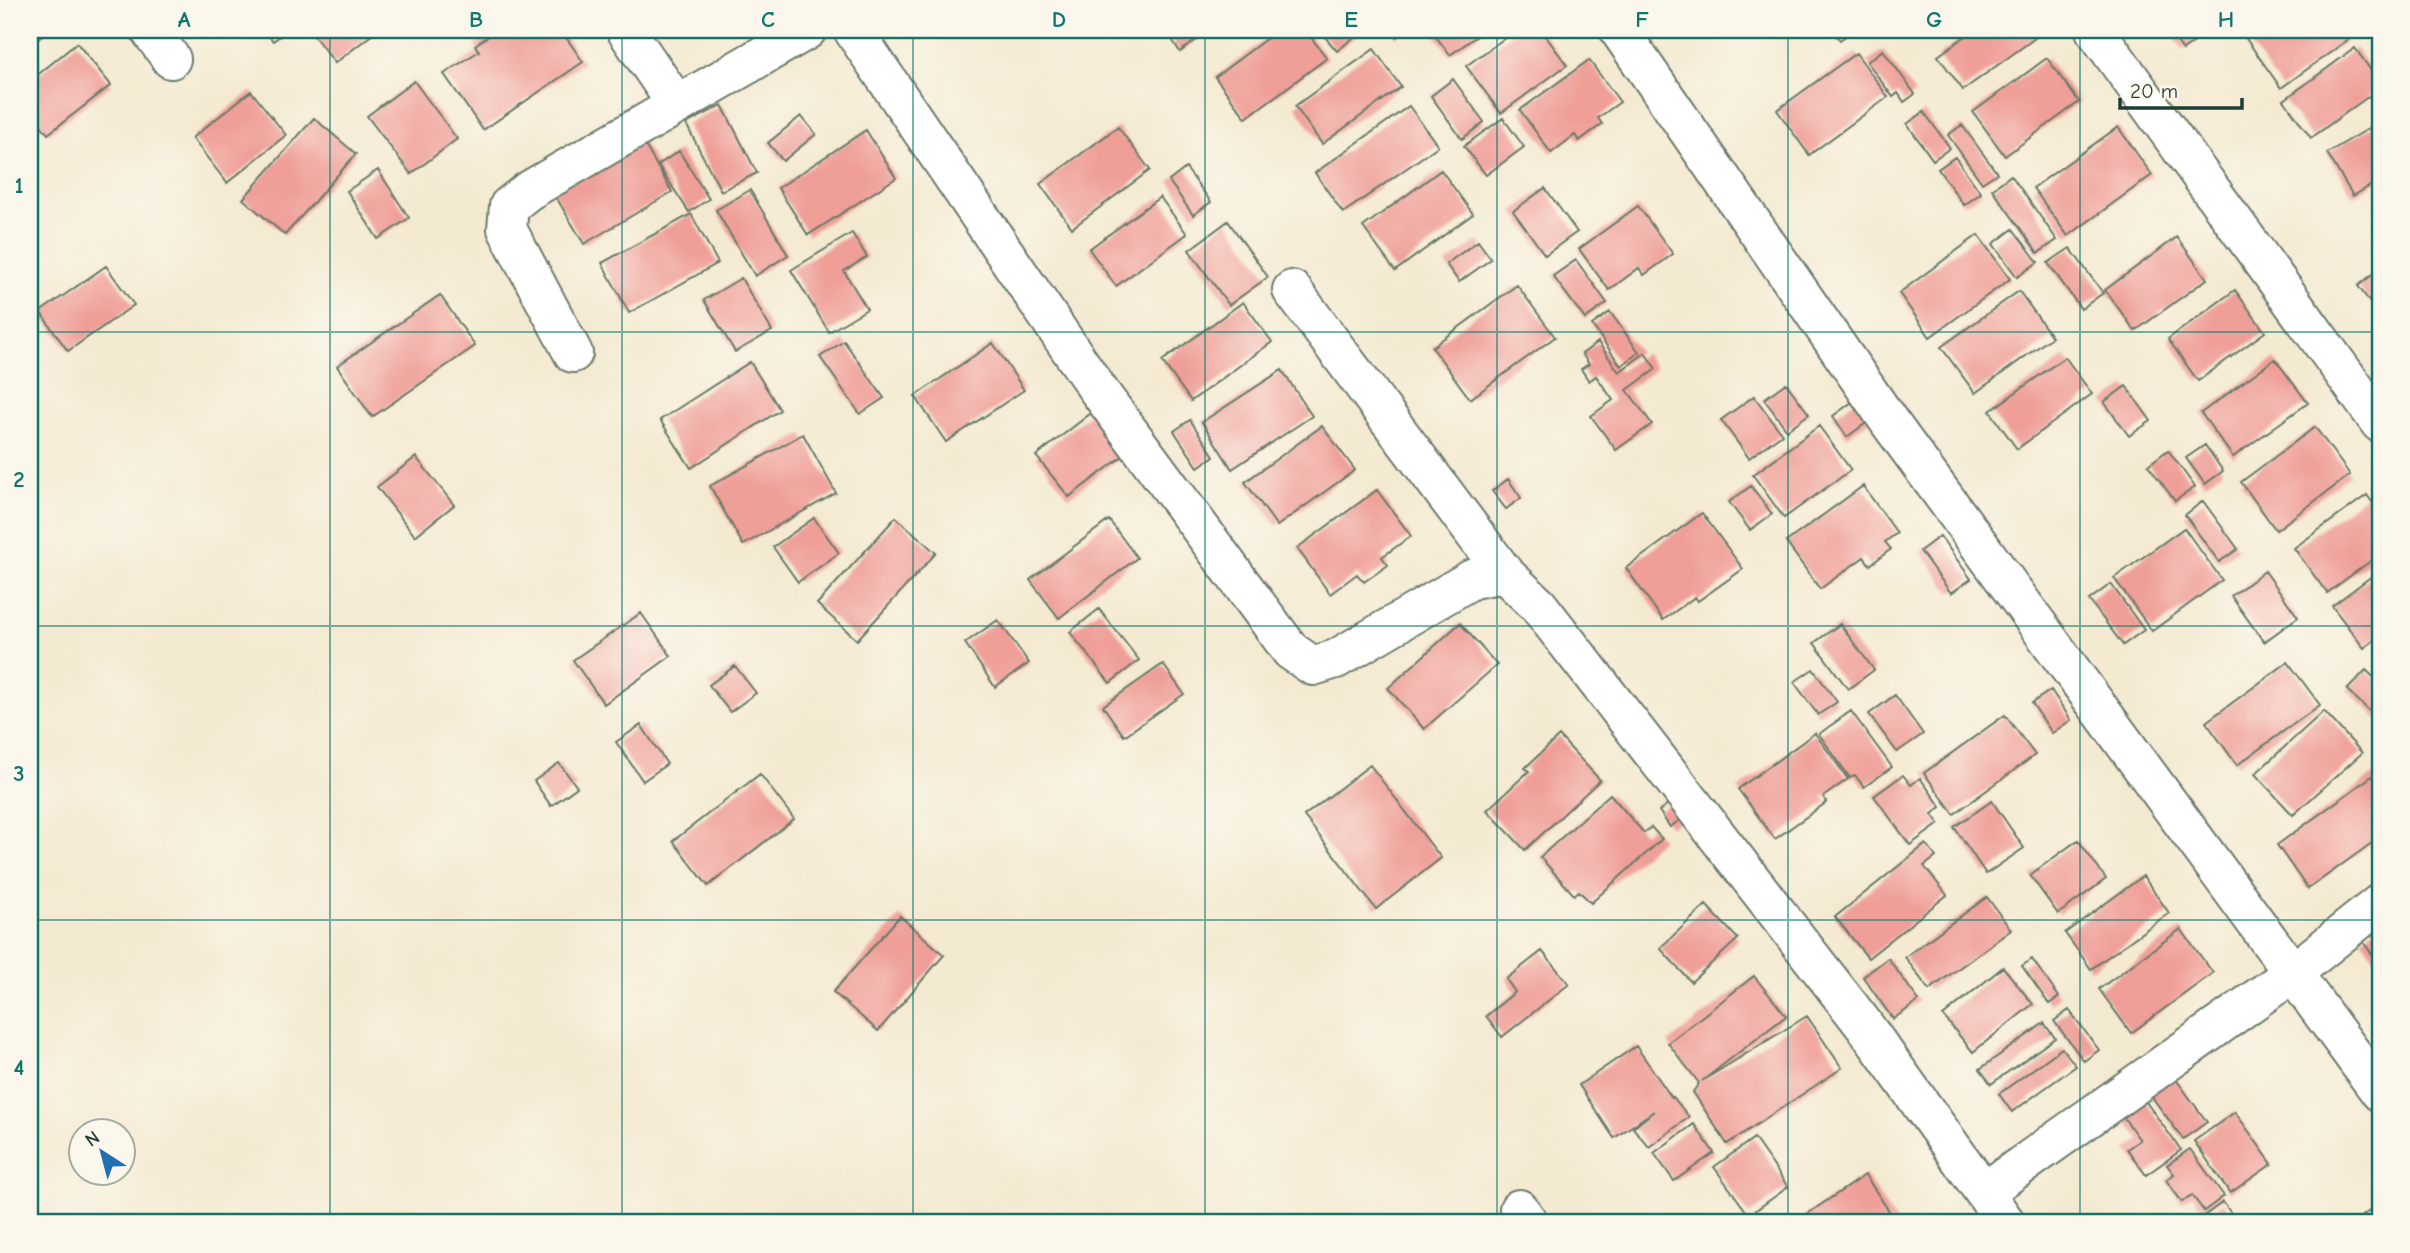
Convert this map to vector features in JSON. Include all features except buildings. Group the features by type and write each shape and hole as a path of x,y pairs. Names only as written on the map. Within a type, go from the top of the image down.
{"street":[{"path":"626,30 677,105"},
{"path":"573,354 507,229 509,206 528,191 807,30"},
{"path":"853,30 1096,387 1291,650 1313,666 1336,659 1472,579 1504,573"},
{"path":"1619,30 1890,424 2380,1092"},
{"path":"2095,30 2380,423"},
{"path":"1292,290 1504,573 1538,606 1847,1003 2006,1223"},
{"path":"1984,1192 2293,973 2380,903"}]}
